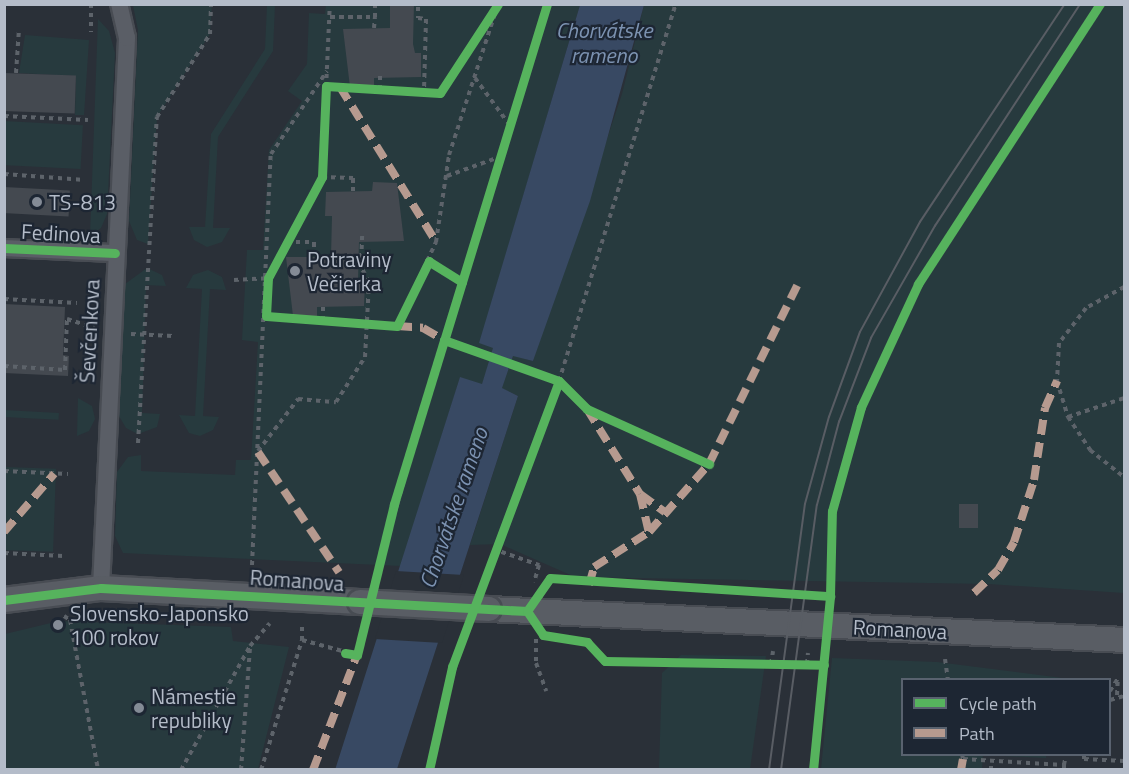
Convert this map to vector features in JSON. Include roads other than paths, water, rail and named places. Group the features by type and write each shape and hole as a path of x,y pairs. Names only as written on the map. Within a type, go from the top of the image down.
{"street":[{"name":"Ševčenkova","path":"101,588 126,38 118,4"},
{"name":"Fedinova","path":"4,248 115,254"},
{"name":"Romanova","path":"4,600 101,588 1125,640"}],"water":[{"name":"Chorvátske rameno","path":"580,5 644,5 590,201 533,361 513,356 502,388 518,396 397,769 335,770 460,377 482,384 493,348 479,343"}],"tram line":[{"path":"769,770 805,504 829,417 860,332 920,222 1065,4"},
{"path":"781,770 817,505 839,422 871,338 935,226 1080,4"}],"place":[{"name":"TS-813","path":"37,202"},
{"name":"Potraviny Večierka","path":"295,271"},
{"name":"Slovensko-Japonsko 100 rokov","path":"58,625"},
{"name":"Námestie republiky","path":"139,708"}]}
